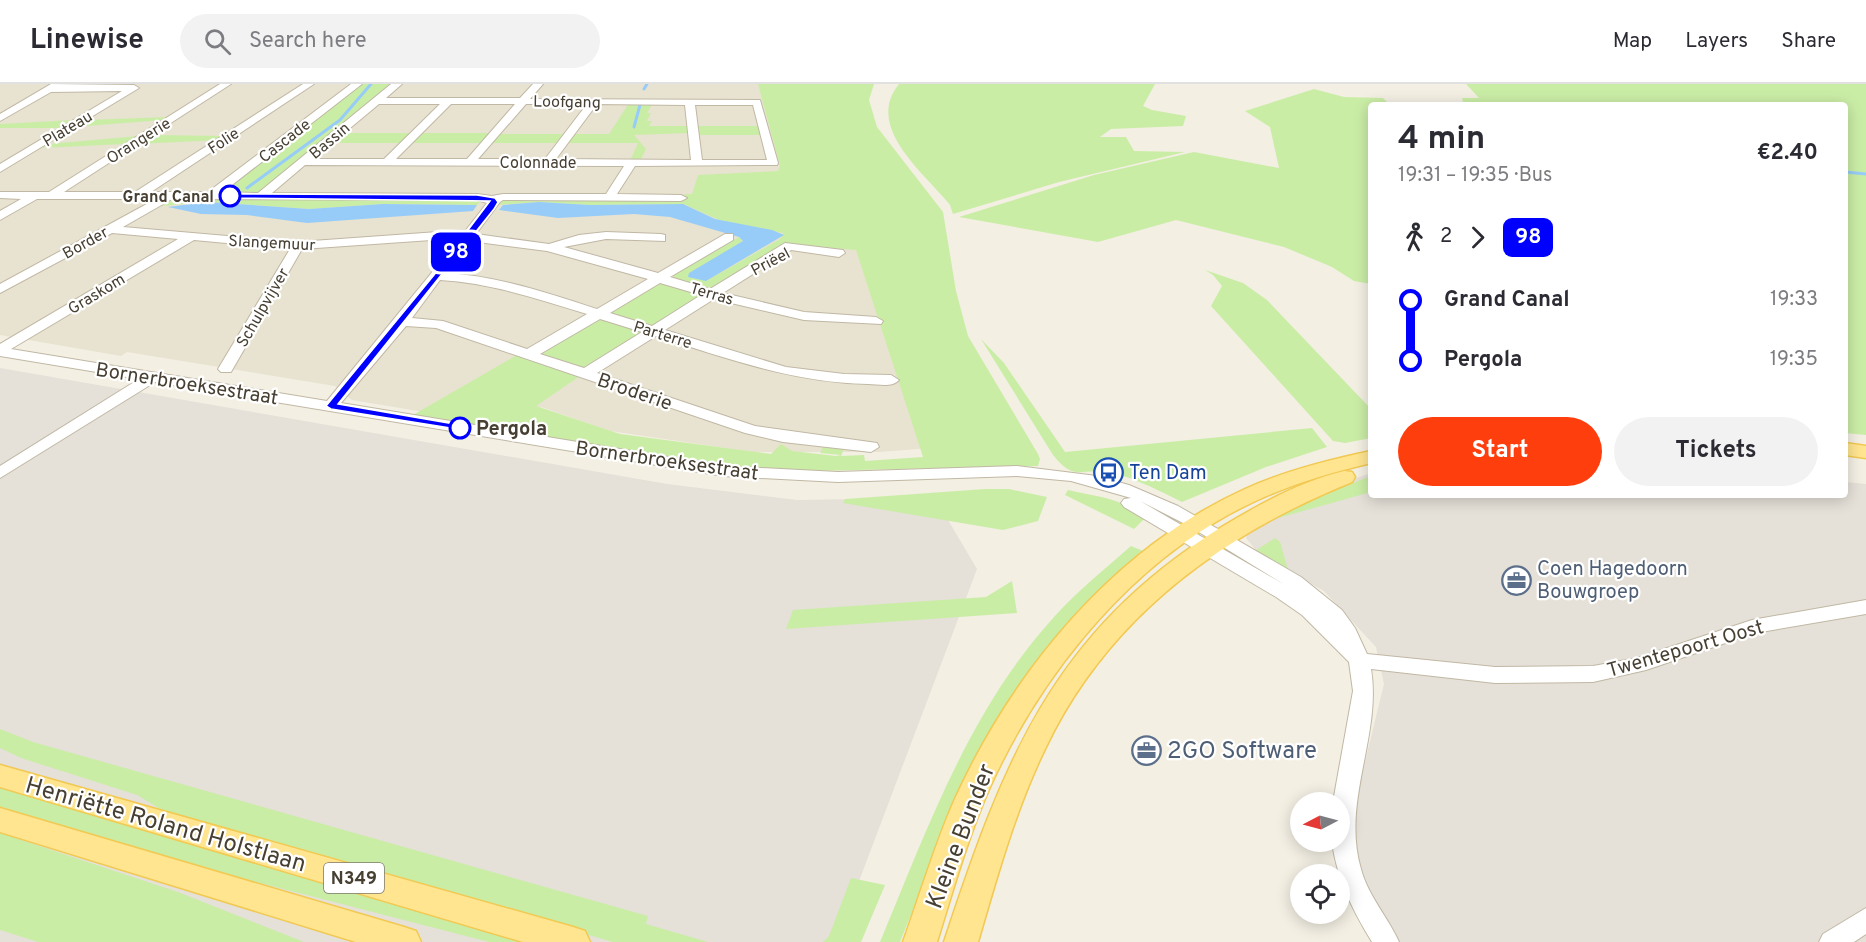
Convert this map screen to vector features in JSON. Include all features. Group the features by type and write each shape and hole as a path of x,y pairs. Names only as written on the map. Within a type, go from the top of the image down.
{"main road":[{"path":"1848,451 1866,453"},
{"path":"1202,535 1247,496 1280,482 1368,458"},
{"path":"1202,535 1330,482 1368,469"},
{"name":"Kleine Bunder","path":"920,942 965,811 1002,735 1034,683 1082,623 1137,570 1202,535"},
{"name":"Kleine Bunder","path":"961,942 984,868 1019,774 1073,675 1112,628 1202,535"},
{"name":"Henriëtte Roland Holstlaan","path":"0,776 573,942"},
{"name":"Henriëtte Roland Holstlaan","path":"0,820 404,942"}],"street":[{"name":"Orangerie","path":"50,196 226,84"},
{"name":"Folie","path":"137,196 309,84"},
{"name":"Cascade","path":"211,196 357,84"},
{"name":"Bassin","path":"261,196 397,84"},
{"path":"471,162 538,84"},
{"path":"0,118 55,87"},
{"name":"Plateau","path":"0,169 134,88 55,87"},
{"name":"Loofgang","path":"376,101 757,102 772,163"},
{"path":"387,162 449,101"},
{"path":"548,163 594,102"},
{"path":"690,102 697,163"},
{"name":"Colonnade","path":"303,162 772,163"},
{"path":"609,198 631,163"},
{"path":"0,195 477,197 492,200 503,197 681,198"},
{"path":"0,216 33,196"},
{"name":"Border","path":"0,289 170,196"},
{"path":"331,406 402,321 494,202 492,200"},
{"name":"Slangemuur","path":"109,229 298,246 469,235"},
{"name":"Terras","path":"552,247 593,236 635,234 661,238"},
{"name":"Terras","path":"469,235 552,247 780,312 823,319 876,321"},
{"name":"Graskom","path":"0,351 192,236"},
{"path":"529,354 729,237"},
{"name":"Schulpvijver","path":"226,369 298,246"},
{"name":"Priëel","path":"585,374 789,246 839,253"},
{"name":"Parterre","path":"437,276 470,278 512,287 784,371 844,379 891,380"},
{"name":"Broderie","path":"402,321 438,324 751,430 783,437 871,447"},
{"name":"Bornerbroeksestraat","path":"0,351 723,471 801,477 1015,471 1053,476 1126,500 1202,535"},
{"path":"0,473 153,377"},
{"path":"1202,535 1309,610 1359,660 1364,691 1342,823 1348,870 1365,909 1386,942"},
{"name":"Twentepoort Oost","path":"1359,660 1449,672 1495,675 1593,674 1639,665 1752,627 1866,607"},
{"path":"1832,942 1866,920"}],"shaded area":[{"path":"0,84 809,84 931,448 879,452 753,452 610,431 541,407 508,426 352,400 335,386 127,352 121,356 0,335"},
{"path":"0,368 667,484 797,500 935,498 977,569 836,942 0,942"},
{"path":"1368,474 1368,498 1848,498 1848,482 1866,484 1866,942 1396,942 1359,871 1350,832 1350,824 1384,684 1376,647 1324,591 1260,555 1246,538 1250,528 1339,484"}],"green space":[{"path":"361,84 390,84 258,194 221,194"},
{"path":"758,84 874,84 869,100 877,127 943,212 956,291 968,336 1038,454 1040,459 1038,466 812,471 742,470 413,415 517,355 580,376 536,406 620,434 771,454 781,444 792,451 836,456 841,455 820,453 823,447 844,449 841,456 864,455 865,461 923,457 856,250 788,244 710,288 674,278 673,275 739,237 743,241 734,248 706,281 780,239 783,233 726,223 683,204 590,205 539,202 497,205 501,199 683,200 685,194 692,194 698,175 778,171 780,166"},
{"path":"899,84 1155,84 1143,106 1152,110 1186,116 1183,126 1111,129 1100,137 1126,137 1134,151 1185,152 1059,182 953,214 950,205 913,164 893,133 889,117 890,100"},
{"path":"1466,84 1866,84 1866,435 1848,433 1848,102 1463,102 1462,98 1479,98"},
{"path":"1314,89 1344,97 1383,98 1387,102 1368,102 1368,283 1354,281 1332,267 1284,247 1176,220 1098,242 959,217 1094,175 1194,152 1279,168 1270,127 1245,111"},
{"path":"629,103 653,103 647,113 651,113 647,121 652,121 649,126 689,126 689,133 634,135 646,149 640,161 630,161 638,143 566,143 573,134 609,134"},
{"path":"168,117 163,120 74,127 87,120"},
{"path":"74,120 60,128 0,128 0,124"},
{"path":"695,126 760,126 762,135 696,135"},
{"path":"343,133 412,133 401,143 331,143"},
{"path":"419,133 491,133 481,143 410,143"},
{"path":"499,134 563,134 556,143 491,143"},
{"path":"149,135 225,136 219,140 136,144"},
{"path":"138,136 124,144 42,148 49,144"},
{"path":"178,198 482,200 477,205 383,204 309,209 207,202 161,206"},
{"path":"1205,270 1243,283 1267,300 1368,406 1368,439 1345,443 1333,441 1211,306 1222,286 1213,275"},
{"path":"662,282 704,294 656,325 647,326 612,315 612,309"},
{"path":"596,319 642,333 590,367 581,368 542,354"},
{"path":"981,339 1004,363 1065,452 1312,428 1327,447 1266,467 1182,502 1145,484 1116,474 1072,471 1053,455"},
{"path":"1368,477 1368,493 1271,520 1293,506"},
{"path":"1009,489 1047,497 1038,521 1003,530 843,503 845,499"},
{"path":"1068,490 1118,502 1145,518 1134,529 1065,495"},
{"path":"1275,538 1280,542 1289,573 1253,552"},
{"path":"1131,546 1148,553 998,720 977,754 900,942 880,942 953,772 974,730 998,691 1024,653 1063,607"},
{"path":"1012,581 1017,613 786,629 793,610 986,597"},
{"path":"0,729 33,742 648,916 646,924 708,942 613,942 172,816 137,795 21,758 0,748"},
{"path":"0,786 534,942 489,942 236,877 0,807"},
{"path":"0,833 178,892 304,942 38,942 0,930"},
{"path":"851,878 885,885 861,942 823,942 829,936"}],"water":[{"path":"207,202 309,209 383,204 477,205 473,211 307,223 247,215 201,214 168,207"},
{"path":"539,202 590,205 683,204 715,219 772,230 784,235 706,281 688,277 689,273 743,241 739,237 670,217 634,214 558,218 499,210 503,205"}],"waterway":[{"path":"247,188 340,120 371,84"},
{"path":"644,89 647,84"},
{"path":"634,127 640,105"},
{"path":"1848,172 1866,174"}],"bus line":[{"name":"98","path":"230,196 477,197 487,198 494,202 402,321 331,406 460,428"}],"place":[{"name":"Grand Canal","path":"230,196"},
{"name":"Pergola","path":"460,428"},
{"name":"Ten Dam","path":"1108,472"},
{"name":"Coen Hagedoorn Bouwgroep","path":"1516,580"},
{"name":"2GO Software","path":"1146,750"}]}
